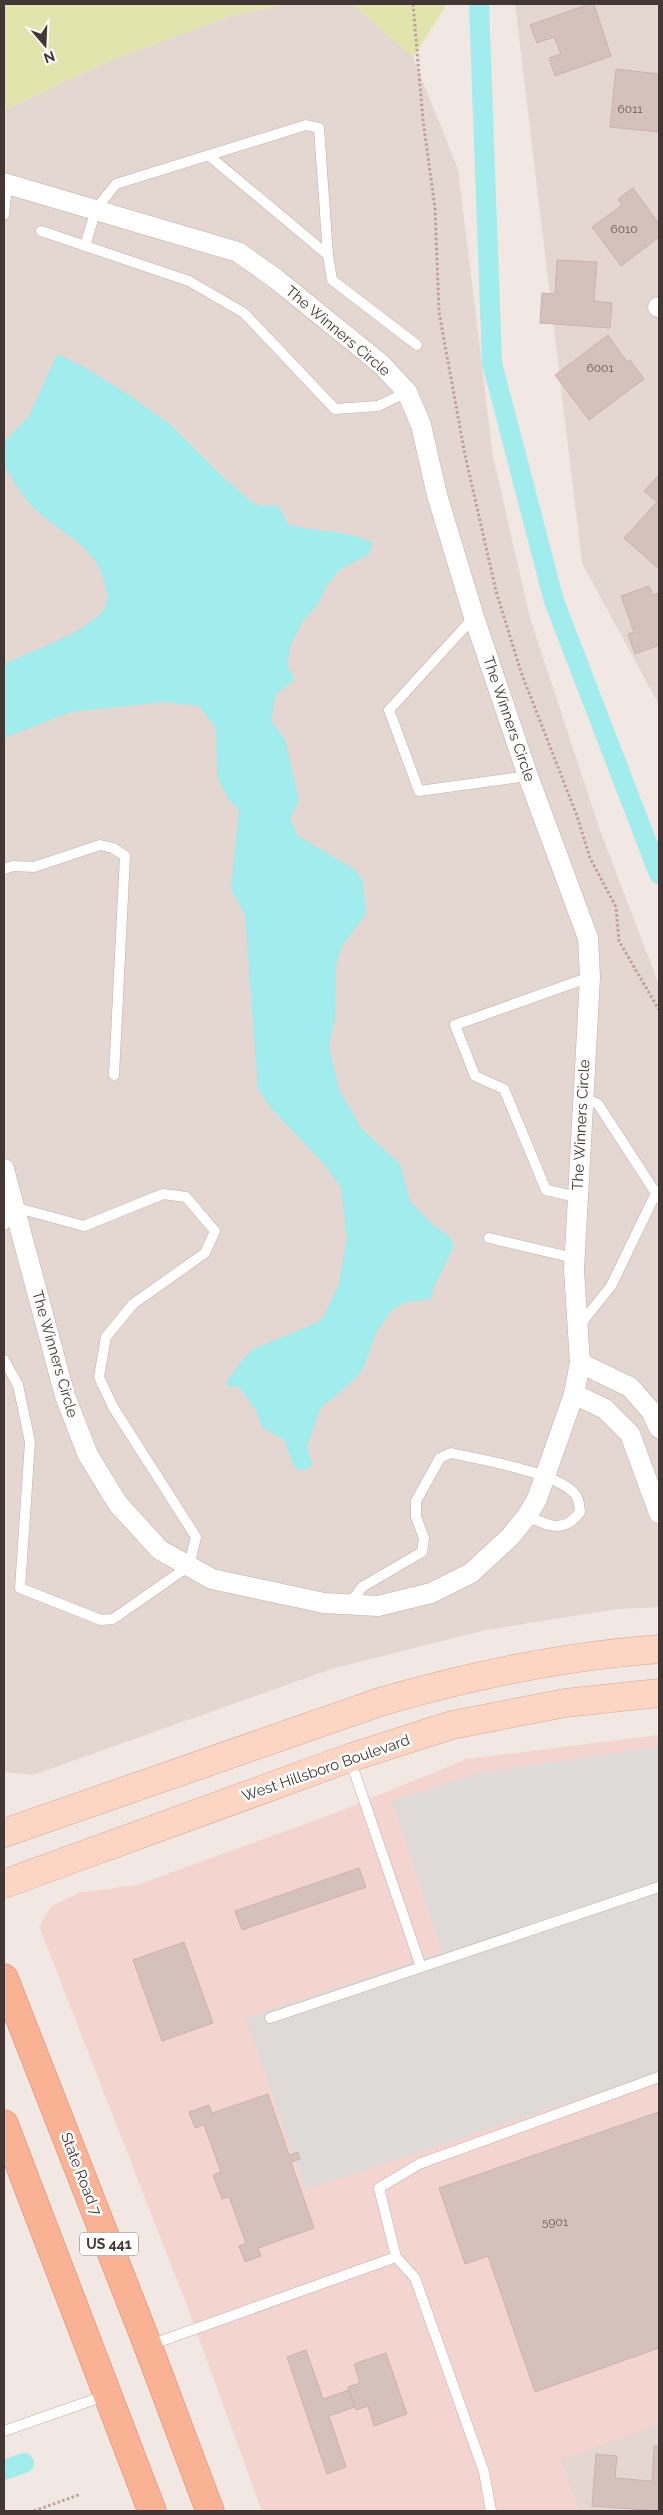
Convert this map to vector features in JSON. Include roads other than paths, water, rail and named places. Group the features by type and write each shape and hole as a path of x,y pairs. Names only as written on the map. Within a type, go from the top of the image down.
{"main road":[{"name":"State Road 7","path":"4,1978 148,2346 210,2511"},
{"path":"4,2124 152,2511"}],"street":[{"name":"The Winners Circle","path":"4,1169 65,1396 88,1455 118,1504 160,1550 212,1579 324,1602 378,1606 431,1593 471,1573 510,1537 527,1516 537,1499 574,1394 580,1363 576,1329 574,1258 590,977 588,938 528,776 474,617 437,495 421,425 407,392 381,364 276,279 238,252 5,183"},
{"path":"580,1363 630,1387 651,1411 659,1428"},
{"path":"574,1394 605,1409 630,1434 654,1481 659,1513"},
{"path":"4,1833 371,1705 424,1689 526,1665 659,1649"},
{"name":"West Hillsboro Boulevard","path":"4,1884 349,1758 452,1725 501,1714 581,1701 659,1693"}],"lane":[{"path":"85,246 96,209 116,184 306,125 319,128 328,255 332,280 417,345"},
{"path":"208,155 328,255"},
{"path":"4,215 5,183"},
{"path":"41,232 189,282 244,313 334,409 378,406 407,392"},
{"path":"474,617 389,710 419,791 528,776"},
{"path":"4,869 13,866 34,867 100,845 113,848 125,856 114,1075"},
{"path":"577,1197 546,1190 504,1089 475,1076 455,1025 590,977"},
{"path":"576,1329 611,1286 657,1196 598,1104 583,1097"},
{"path":"4,1225 14,1207 84,1226 163,1194 186,1197 215,1231 205,1253 134,1304 106,1337 99,1377 112,1407 196,1537 189,1566 113,1619 101,1620 20,1588 30,1442 18,1385 4,1360"},
{"path":"489,1238 574,1258"},
{"path":"350,1604 362,1587 422,1552 424,1538 416,1517 416,1501 440,1458 451,1453 545,1476 572,1491 579,1501 580,1512 573,1521 560,1526 548,1526 527,1516"},
{"path":"349,1758 421,1967"},
{"path":"270,2018 659,1887"},
{"path":"491,2511 484,2472 415,2278 396,2257 378,2188 419,2164 659,2077"},
{"path":"148,2346 396,2257"},
{"path":"4,2430 108,2394"}],"water":[{"path":"57,354 84,367 126,393 171,425 225,479 253,503 265,506 278,505 288,524 353,535 373,543 369,554 339,570 326,587 318,604 302,622 290,647 287,667 294,676 292,682 276,694 271,720 285,740 299,800 290,819 298,836 354,869 363,881 366,914 342,946 336,965 335,1019 329,1047 339,1089 361,1128 400,1164 410,1201 432,1224 450,1237 454,1246 433,1289 431,1299 403,1303 391,1311 376,1333 362,1371 344,1389 321,1407 307,1446 312,1465 304,1471 295,1468 284,1440 262,1427 257,1412 239,1387 226,1386 228,1379 251,1350 312,1325 323,1318 339,1284 347,1238 341,1187 324,1164 270,1107 258,1088 245,915 231,889 239,810 229,800 217,777 216,728 199,706 165,702 71,712 4,738 4,664 79,630 99,615 107,602 102,573 94,560 75,540 29,503 3,462 4,442 29,416"}],"waterway":[{"path":"479,4 492,363 554,601 659,874"},
{"path":"4,2470 24,2463"}]}
